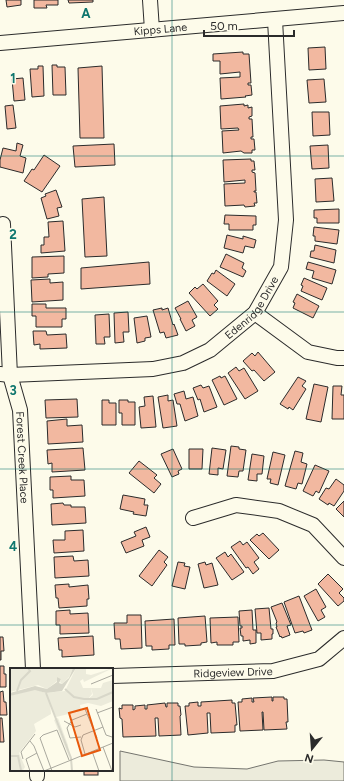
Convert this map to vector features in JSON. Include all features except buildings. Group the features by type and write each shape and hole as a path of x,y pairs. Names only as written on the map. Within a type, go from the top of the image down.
{"street":[{"path":"150,0 152,30"},
{"name":"Kipps Lane","path":"0,43 344,13"},
{"name":"Edenridge Drive","path":"5,374 153,369 183,363 210,350 255,313 281,266 286,220 275,20"},
{"name":"Forest Creek Place","path":"3,224 5,374 20,410 33,668"},
{"path":"255,313 308,352 344,358"},
{"path":"193,518 236,505 279,511 313,525 344,558"},
{"name":"Ridgeview Drive","path":"113,676 272,672 319,659 344,638"}],"shaded area":[{"path":"120,751 194,767 247,769 278,761 324,760 344,762 344,781 120,781"}]}
